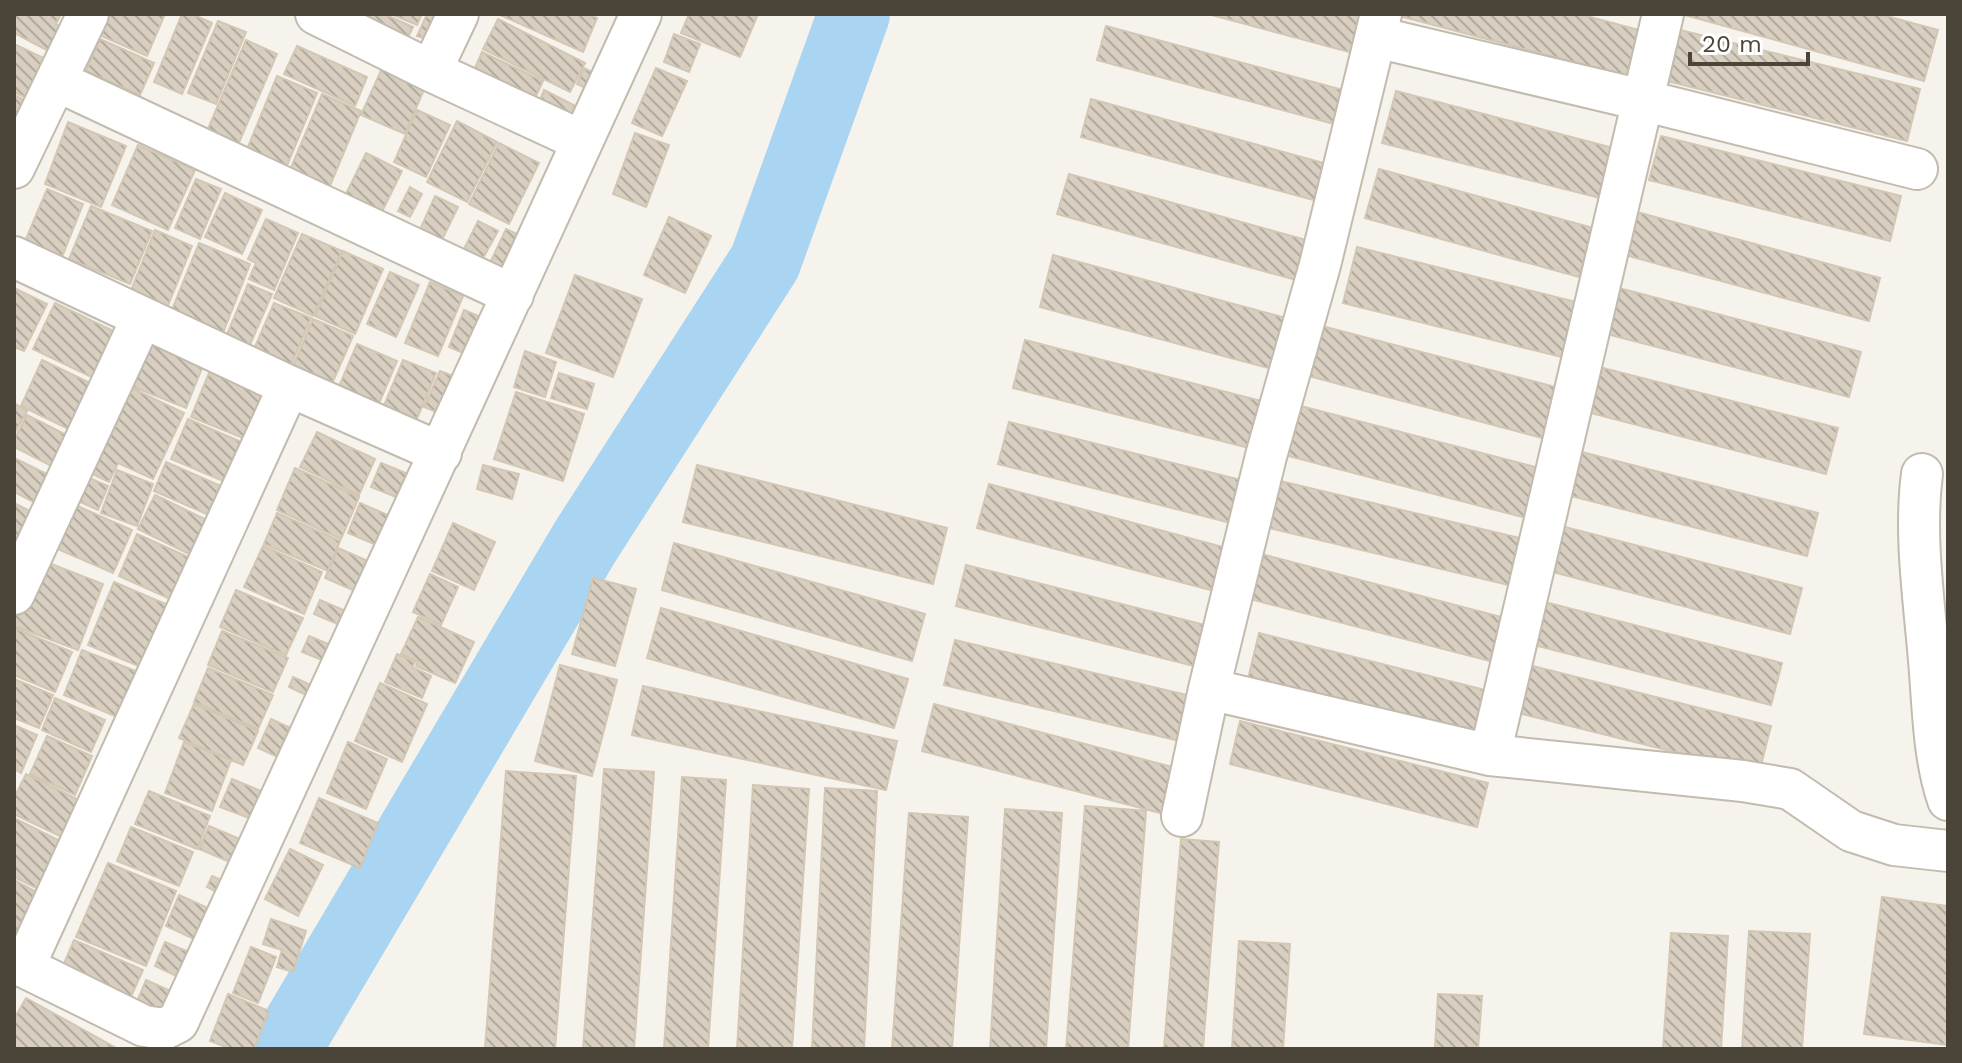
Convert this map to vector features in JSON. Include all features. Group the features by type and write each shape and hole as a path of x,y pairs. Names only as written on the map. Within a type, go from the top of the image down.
{"street":[{"path":"14,168 88,14"},
{"path":"316,14 582,141"},
{"path":"431,71 458,14"},
{"path":"289,386 19,964 144,1026 164,1029 178,1022 641,14"},
{"path":"1490,755 1663,14"},
{"path":"1182,816 1209,689 1266,456 1320,265 1378,25 1642,100 1917,169"},
{"path":"57,81 513,295"},
{"path":"14,257 289,386 441,453"},
{"path":"14,594 142,318"},
{"path":"1922,474 1919,492 1921,568 1936,744 1948,800"},
{"path":"1209,689 1490,755 1743,781 1790,789 1851,831 1894,845 1948,851"}],"building":[{"path":"14,14 61,14 56,24 66,30 54,54 14,33"},
{"path":"106,14 165,14 147,56 97,34"},
{"path":"182,14 192,14 212,23 182,94 154,82"},
{"path":"332,14 384,14 413,27 404,46"},
{"path":"391,14 422,14 417,25"},
{"path":"427,14 447,14 434,41 417,36"},
{"path":"498,14 587,14 597,18 583,52"},
{"path":"689,14 758,14 740,57 681,33"},
{"path":"1208,14 1363,14 1353,53"},
{"path":"1392,14 1579,14 1650,33 1638,79"},
{"path":"1681,14 1879,14 1938,30 1924,81"},
{"path":"498,19 585,63 570,92 483,49"},
{"path":"218,21 246,32 216,104 188,93"},
{"path":"1106,26 1343,90 1334,124 1097,60"},
{"path":"1676,29 1920,89 1907,141 1663,80"},
{"path":"674,34 700,44 689,72 664,62"},
{"path":"100,39 154,63 140,95 86,71"},
{"path":"246,40 277,54 238,145 207,131"},
{"path":"14,44 56,64 37,103 14,92"},
{"path":"297,46 367,77 355,106 284,74"},
{"path":"482,52 543,81 531,107 470,79"},
{"path":"386,59 429,78 405,134 361,115"},
{"path":"584,68 601,77 594,92 577,84"},
{"path":"656,68 687,81 662,136 632,123"},
{"path":"277,76 317,93 281,180 241,164"},
{"path":"544,90 587,112 581,124 539,102"},
{"path":"1396,91 1617,149 1604,199 1382,143"},
{"path":"322,94 361,111 325,198 285,182"},
{"path":"14,95 34,105 14,148"},
{"path":"1091,99 1327,164 1317,201 1081,137"},
{"path":"417,110 450,125 426,177 394,162"},
{"path":"457,121 497,142 467,202 427,182"},
{"path":"68,122 126,146 101,207 45,184"},
{"path":"635,133 669,145 646,207 613,194"},
{"path":"1661,136 1901,196 1890,241 1649,180"},
{"path":"499,143 539,163 509,224 469,204"},
{"path":"138,145 195,170 168,230 112,205"},
{"path":"366,153 402,171 376,224 340,206"},
{"path":"1379,169 1593,228 1579,277 1365,218"},
{"path":"1069,174 1306,240 1296,280 1057,214"},
{"path":"196,179 221,189 200,239 175,228"},
{"path":"410,187 422,194 410,217 398,211"},
{"path":"47,189 83,204 58,267 21,251"},
{"path":"225,193 262,210 242,254 205,237"},
{"path":"435,196 458,207 440,244 418,234"},
{"path":"91,206 152,231 130,284 69,259"},
{"path":"1637,212 1880,278 1869,321 1625,255"},
{"path":"669,217 711,236 685,293 644,275"},
{"path":"266,219 298,233 274,290 249,279 256,263 248,259"},
{"path":"478,221 498,231 482,260 463,251"},
{"path":"506,229 530,240 512,275 490,263"},
{"path":"155,230 192,246 167,308 130,293"},
{"path":"302,234 342,251 313,316 274,298"},
{"path":"199,243 250,264 219,343 167,322"},
{"path":"1357,247 1576,302 1562,357 1343,303"},
{"path":"343,251 383,269 355,334 315,316"},
{"path":"1053,255 1286,318 1272,369 1040,307"},
{"path":"390,272 419,285 396,337 367,324"},
{"path":"575,275 642,299 613,377 546,353"},
{"path":"430,282 463,296 438,356 405,343"},
{"path":"248,284 272,294 246,354 223,344"},
{"path":"14,288 47,304 24,351 14,347"},
{"path":"1619,288 1861,352 1849,397 1607,334"},
{"path":"55,303 130,339 108,385 33,349"},
{"path":"274,303 311,318 288,372 251,356"},
{"path":"464,310 493,322 477,359 449,347"},
{"path":"313,319 353,336 327,395 288,378"},
{"path":"1318,325 1563,389 1550,440 1305,375"},
{"path":"145,335 206,358 186,408 126,384"},
{"path":"1025,340 1265,402 1253,449 1013,388"},
{"path":"357,344 397,361 372,420 332,403"},
{"path":"525,351 556,362 545,397 514,387"},
{"path":"42,360 107,391 85,437 21,406"},
{"path":"403,360 436,373 411,433 378,420"},
{"path":"213,363 275,389 253,442 191,417"},
{"path":"1599,367 1838,428 1826,474 1587,412"},
{"path":"440,371 469,382 453,419 424,407"},
{"path":"559,373 594,384 587,409 551,398"},
{"path":"123,384 184,413 153,479 118,463 109,482 82,469"},
{"path":"516,392 584,414 563,481 494,459"},
{"path":"14,403 27,411 14,434"},
{"path":"1293,404 1543,469 1530,519 1281,454"},
{"path":"27,415 82,443 67,474 14,447 14,440"},
{"path":"188,419 253,447 235,486 171,459"},
{"path":"1009,422 1245,481 1235,524 998,464"},
{"path":"317,432 375,459 359,495 300,467"},
{"path":"1578,451 1818,513 1807,556 1567,495"},
{"path":"14,458 59,480 45,508 14,492"},
{"path":"166,462 230,490 218,519 154,491"},
{"path":"381,463 423,480 413,504 371,487"},
{"path":"483,465 519,474 512,499 477,489"},
{"path":"697,465 947,528 933,584 683,522"},
{"path":"295,468 359,497 341,539 277,510"},
{"path":"117,470 153,484 137,526 101,513"},
{"path":"80,474 108,486 98,510 69,497"},
{"path":"1276,480 1524,539 1513,586 1265,527"},
{"path":"989,484 1230,549 1218,592 977,528"},
{"path":"155,495 215,524 199,559 138,529"},
{"path":"66,501 132,530 113,573 46,544"},
{"path":"14,503 42,517 27,547 14,541"},
{"path":"360,503 406,523 393,552 348,533"},
{"path":"277,513 340,541 328,571 264,544"},
{"path":"453,523 495,542 474,590 432,571"},
{"path":"1561,526 1802,588 1790,634 1549,571"},
{"path":"137,534 197,561 179,603 119,576"},
{"path":"674,543 925,614 912,661 662,590"},
{"path":"263,546 322,572 304,614 244,587"},
{"path":"338,548 384,568 371,598 325,578"},
{"path":"1258,553 1501,617 1490,661 1246,598"},
{"path":"36,558 103,584 78,650 14,626 14,613"},
{"path":"966,565 1213,627 1202,668 956,606"},
{"path":"430,574 458,587 441,625 413,612"},
{"path":"593,578 636,589 615,666 572,654"},
{"path":"114,582 175,608 148,670 88,645"},
{"path":"236,590 303,618 286,655 220,627"},
{"path":"320,600 348,612 342,626 314,614"},
{"path":"1541,601 1782,663 1771,705 1530,644"},
{"path":"661,608 908,679 894,728 647,658"},
{"path":"418,617 474,642 455,683 416,666 418,661 401,654"},
{"path":"14,628 72,652 55,692 14,675"},
{"path":"222,631 288,658 273,692 208,665"},
{"path":"1259,633 1501,694 1490,740 1248,679"},
{"path":"309,636 338,648 332,664 302,652"},
{"path":"955,640 1191,696 1180,741 944,685"},
{"path":"82,650 146,675 127,721 64,695"},
{"path":"397,654 415,662 412,667 431,676 422,698 385,682"},
{"path":"1517,662 1771,726 1759,773 1506,710"},
{"path":"560,665 617,680 592,776 535,761"},
{"path":"208,668 273,695 258,729 194,702"},
{"path":"293,677 313,686 308,696 289,687"},
{"path":"14,679 53,695 39,728 14,718"},
{"path":"380,683 427,704 402,762 355,741"},
{"path":"643,686 897,741 886,790 632,735"},
{"path":"55,698 105,720 91,752 42,730"},
{"path":"194,704 258,731 243,765 179,738"},
{"path":"934,704 1176,768 1164,814 922,751"},
{"path":"271,719 295,730 282,759 258,748"},
{"path":"1240,721 1488,783 1477,827 1230,764"},
{"path":"14,725 37,735 21,773 14,769"},
{"path":"47,736 92,756 75,795 30,774"},
{"path":"184,742 231,760 212,811 165,793"},
{"path":"348,742 387,759 366,809 327,793"},
{"path":"604,769 654,772 634,1049 583,1049"},
{"path":"506,771 576,776 555,1049 485,1049"},
{"path":"26,774 87,804 70,841 14,814 14,798"},
{"path":"682,777 726,780 708,1049 664,1049"},
{"path":"232,779 273,796 262,823 220,807"},
{"path":"753,785 809,789 792,1049 737,1049"},
{"path":"825,788 877,791 864,1049 812,1049"},
{"path":"149,791 210,816 197,849 135,824"},
{"path":"319,798 378,823 360,868 300,843"},
{"path":"1085,806 1146,811 1128,1049 1066,1049"},
{"path":"1005,809 1062,813 1046,1049 990,1049"},
{"path":"909,813 968,817 952,1049 892,1049"},
{"path":"14,818 68,845 44,892 14,877"},
{"path":"209,826 254,845 244,868 199,849"},
{"path":"131,827 193,852 179,886 117,861"},
{"path":"1181,839 1219,842 1203,1049 1164,1049"},
{"path":"290,849 323,865 298,916 265,899"},
{"path":"108,863 176,891 146,966 76,937"},
{"path":"212,876 232,885 227,897 207,887"},
{"path":"14,880 38,893 14,937"},
{"path":"179,895 221,914 207,945 166,926"},
{"path":"1882,897 1948,906 1948,1045 1864,1034"},
{"path":"271,919 306,931 293,972 277,967 282,950 263,944"},
{"path":"1749,931 1810,934 1802,1049 1742,1049"},
{"path":"1671,933 1728,936 1721,1049 1663,1049"},
{"path":"74,940 143,970 125,1010 57,980"},
{"path":"1239,941 1290,944 1283,1049 1232,1049"},
{"path":"165,942 196,955 185,980 155,966"},
{"path":"251,947 276,957 258,1003 233,993"},
{"path":"146,980 175,993 165,1016 136,1004"},
{"path":"228,994 269,1011 254,1049 231,1049 210,1041"},
{"path":"1438,994 1482,996 1478,1049 1435,1049"},
{"path":"26,998 118,1049 14,1049 14,1019"}],"waterway":[{"path":"285,1049 585,542 765,262 854,14"}]}
